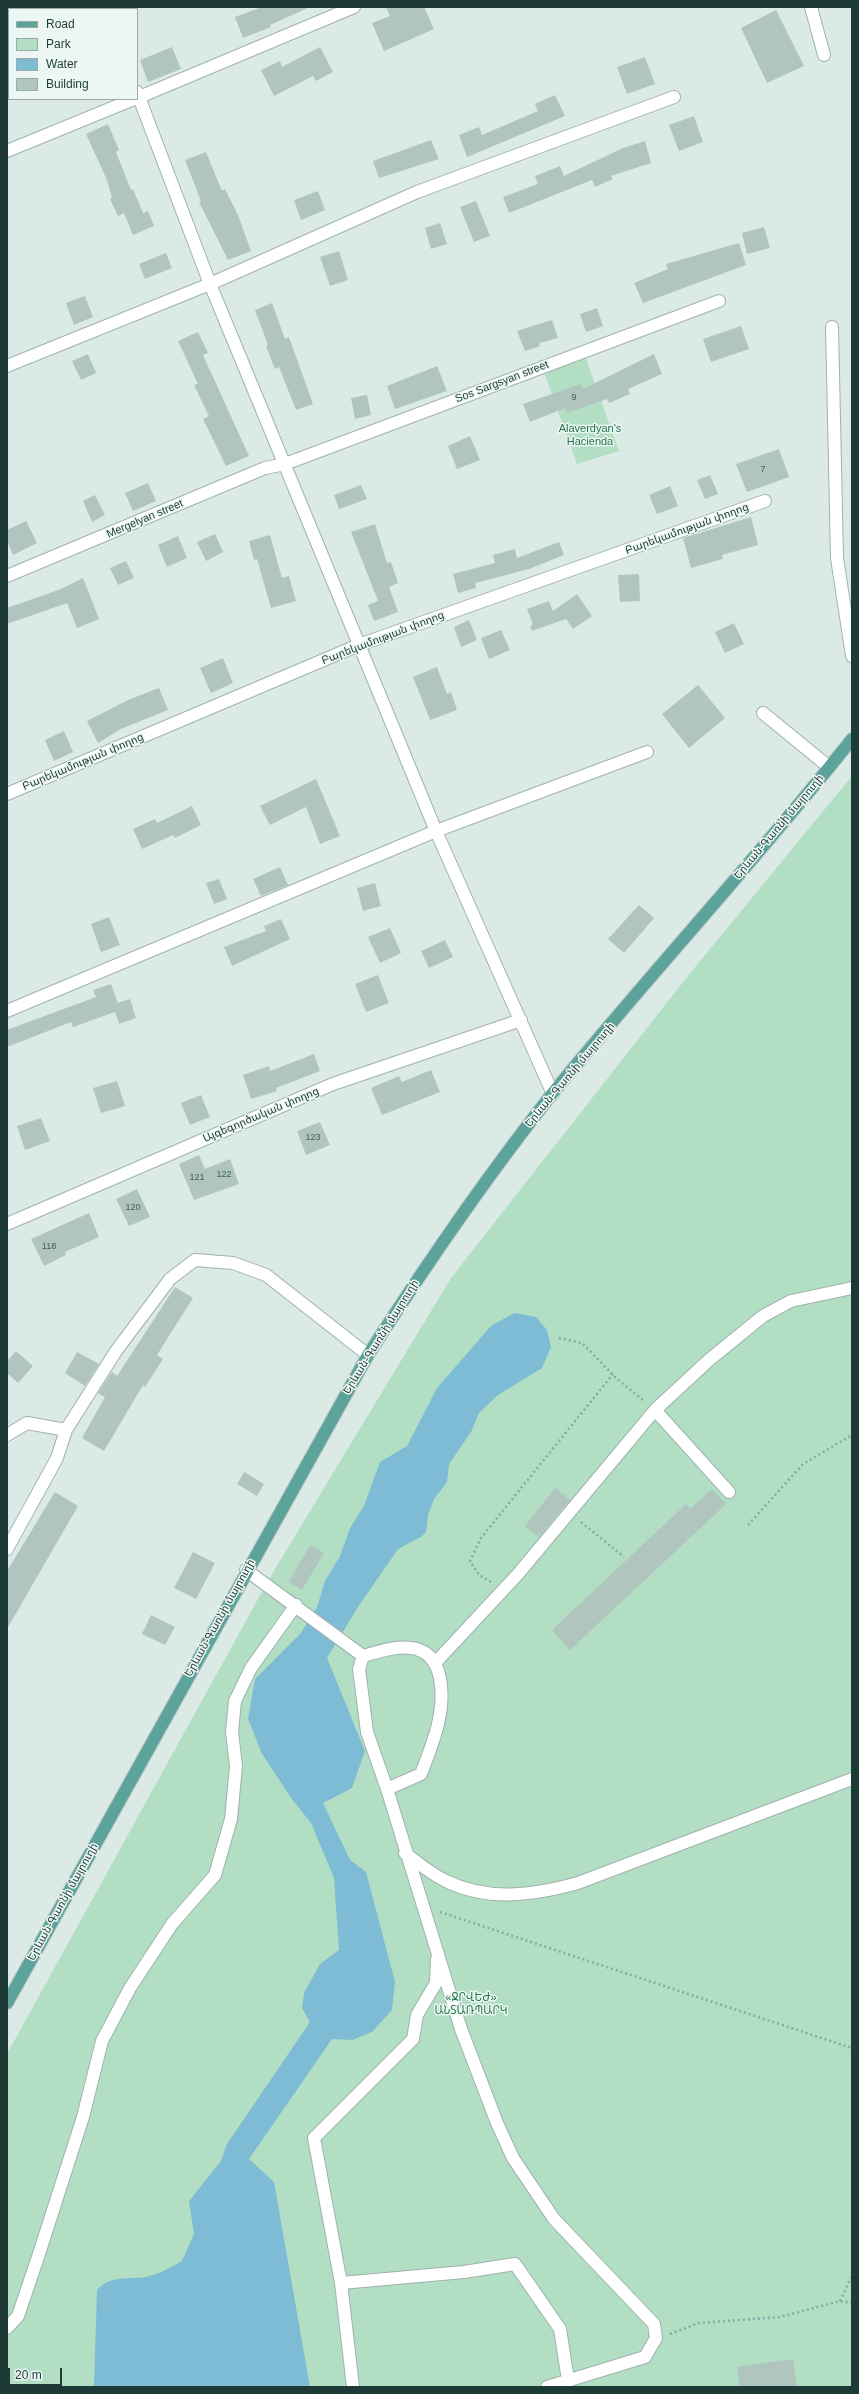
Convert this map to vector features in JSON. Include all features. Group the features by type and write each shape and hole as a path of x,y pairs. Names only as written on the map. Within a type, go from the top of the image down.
{"main road":[{"name":"Երևան-Գառնի մայրուղի","path":"7,2002 246,1570 368,1355 420,1273 493,1171 553,1094 852,738"}],"street":[{"path":"138,96 354,7"},
{"path":"811,7 824,54"},
{"path":"7,366 210,284 417,192 674,97"},
{"path":"138,99 210,284 436,831 553,1094"},
{"path":"7,151 128,100"},
{"name":"Sos Sargsyan street","path":"285,464 719,302"},
{"path":"832,327 837,558 852,656"},
{"name":"Mergelyan street","path":"7,576 265,468 285,464"},
{"name":"Բարեկամության փողոց","path":"7,794 359,645 765,501"},
{"path":"763,713 829,767"},
{"path":"7,1011 436,831 647,752"},
{"name":"Այգեգործական փողոց","path":"7,1224 333,1084 521,1020"},
{"path":"7,1549 57,1458 66,1430 116,1351 170,1279 195,1260 233,1263 266,1275 368,1355"},
{"path":"436,1662 518,1574 655,1410 709,1360 763,1316 791,1301 852,1288"},
{"path":"655,1410 729,1492"},
{"path":"7,1435 27,1423 66,1430"},
{"path":"246,1570 300,1608 358,1653 388,1649 412,1648 428,1654 436,1662 441,1690 438,1724 421,1774 387,1789"},
{"path":"7,2328 18,2316 38,2257 83,2117 102,2041 130,1988 172,1924 215,1875 231,1819 236,1766 232,1732 236,1701 251,1668 300,1608"},
{"path":"358,1653 367,1732 387,1789 405,1853 461,2029 497,2123 513,2158 554,2219 645,2312 654,2324 656,2338 645,2357 547,2387"},
{"path":"405,1853 446,1882 492,1895 522,1895 548,1891 578,1883 852,1779"},
{"path":"352,2387 341,2283 314,2138 413,2038 417,2015 436,1983 437,1950"},
{"path":"341,2283 464,2272 515,2264 560,2329 568,2380"}],"path":[{"path":"559,1338 582,1343 613,1374 655,1410"},
{"path":"492,1583 479,1575 470,1560 481,1538 613,1374"},
{"path":"748,1525 803,1464 852,1435"},
{"path":"570,1513 624,1557"},
{"path":"423,1907 852,2048"},
{"path":"840,2301 852,2276"},
{"path":"656,2338 699,2324 780,2317 840,2301 852,2303"}],"green space":[{"name":"Alaverdyan's Hacienda","path":"585,356 619,451 577,464 544,372"},
{"name":"«ՋՐՎԵԺ» ԱՆՏԱՌՊԱՐԿ","path":"852,776 852,2387 7,2387 7,2054 269,1579 451,1278 687,977"}],"water":[{"path":"514,1313 536,1317 547,1330 551,1347 542,1368 498,1395 479,1413 471,1432 449,1464 447,1482 434,1499 428,1515 426,1532 421,1537 398,1549 356,1610 327,1658 365,1751 352,1788 323,1803 350,1860 366,1872 395,1982 392,2010 372,2032 352,2040 332,2039 249,2159 274,2182 310,2387 94,2387 97,2290 103,2284 110,2281 117,2279 146,2277 164,2271 182,2261 194,2234 189,2201 221,2161 227,2144 310,2022 302,2008 304,1993 320,1964 339,1950 334,1878 311,1823 291,1798 261,1752 248,1718 255,1679 301,1633 317,1607 325,1581 340,1556 350,1528 364,1506 380,1462 407,1446 437,1388 491,1326"}],"building":[{"path":"262,7 310,7 270,25 271,27 243,38 235,17"},
{"path":"386,7 424,7 434,29 384,51 372,23 390,16"},
{"path":"776,10 804,66 767,83 741,28"},
{"path":"172,47 181,69 148,82 140,60"},
{"path":"320,47 333,72 316,81 313,76 274,96 261,70 280,61 282,67"},
{"path":"645,57 655,84 627,94 617,67"},
{"path":"555,95 565,116 467,157 459,135 479,127 482,135 538,111 535,104"},
{"path":"694,116 703,142 679,151 669,125"},
{"path":"108,124 119,150 116,152 131,190 133,189 143,213 148,211 154,226 133,235 124,213 118,216 110,199 112,198 107,180 86,134"},
{"path":"431,140 439,159 379,178 373,161"},
{"path":"645,141 651,163 611,176 613,179 595,187 592,180 509,213 503,197 538,184 535,176 560,166 564,176 623,148"},
{"path":"206,152 222,191 225,189 238,215 251,251 228,260 199,202 201,201 185,160"},
{"path":"318,191 325,210 301,220 294,200"},
{"path":"476,201 490,236 474,242 460,207"},
{"path":"440,223 447,244 431,249 425,228"},
{"path":"764,227 770,248 747,254 742,233"},
{"path":"739,243 746,265 643,303 634,283 668,269 666,264"},
{"path":"339,251 348,280 330,286 320,257"},
{"path":"166,253 172,268 145,279 139,264"},
{"path":"85,296 93,317 74,325 66,303"},
{"path":"272,303 285,339 289,337 313,404 296,410 279,367 275,369 255,310"},
{"path":"597,308 603,326 586,332 580,314"},
{"path":"552,320 558,338 539,343 540,346 525,351 517,331"},
{"path":"741,326 749,349 711,362 703,339"},
{"path":"198,332 208,353 203,355 249,456 226,466 203,419 209,416 194,385 198,384 178,341"},
{"path":"88,354 96,373 81,380 72,361"},
{"path":"654,354 662,374 628,389 630,394 609,403 607,399 567,413 565,408 530,422 523,404 581,384 583,389"},
{"path":"437,366 447,391 395,409 387,386"},
{"path":"367,395 371,415 355,419 351,398"},
{"path":"470,436 480,460 457,469 448,446"},
{"path":"779,449 789,477 747,492 736,464"},
{"path":"710,475 718,494 705,499 697,480"},
{"path":"148,483 156,501 133,511 125,493"},
{"path":"361,485 367,499 339,509 334,495"},
{"path":"670,486 678,506 657,514 649,495"},
{"path":"95,495 105,515 92,522 83,501"},
{"path":"751,517 758,545 722,555 723,559 691,568 683,538"},
{"path":"26,521 37,543 13,555 7,541 7,530"},
{"path":"375,524 387,563 391,562 398,583 389,587 398,612 374,621 368,605 378,601 351,532"},
{"path":"215,534 223,552 206,561 197,542"},
{"path":"270,535 282,578 289,576 296,601 271,608 257,559 254,560 249,541"},
{"path":"178,536 187,558 167,567 158,545"},
{"path":"559,542 564,555 529,569 475,583 476,588 458,593 453,574 495,563 493,555 515,549 517,558"},
{"path":"126,561 134,578 118,585 110,568"},
{"path":"639,574 640,601 620,602 618,575"},
{"path":"83,578 99,619 77,628 67,603 7,624 7,608 61,589"},
{"path":"577,594 592,616 573,629 566,619 532,631 530,627 533,624 527,609 549,601 553,611"},
{"path":"469,620 477,640 461,647 454,627"},
{"path":"734,623 744,644 725,653 715,632"},
{"path":"501,630 510,650 489,659 481,638"},
{"path":"223,658 233,683 211,693 200,668"},
{"path":"437,667 447,694 451,692 457,710 430,720 413,677"},
{"path":"698,685 725,718 689,748 662,714"},
{"path":"159,688 168,710 121,729 98,743 87,721 128,700"},
{"path":"64,731 73,752 54,761 45,740"},
{"path":"316,779 340,836 320,844 306,807 270,825 260,806"},
{"path":"192,806 201,825 175,838 173,835 142,849 133,829 155,819 157,823"},
{"path":"280,867 288,885 261,896 253,879"},
{"path":"219,879 227,899 214,904 206,883"},
{"path":"375,883 381,906 363,911 357,888"},
{"path":"639,905 654,918 624,953 608,939"},
{"path":"109,917 120,945 101,952 91,924"},
{"path":"281,919 290,939 232,966 224,947 266,931 264,926"},
{"path":"390,928 401,953 380,963 368,937"},
{"path":"445,940 453,957 429,968 421,951"},
{"path":"378,975 389,1003 366,1012 355,984"},
{"path":"111,984 118,1003 130,999 136,1018 119,1024 115,1012 73,1027 71,1022 7,1047 7,1030 96,997 93,990"},
{"path":"314,1054 320,1071 276,1088 277,1091 251,1099 243,1075 269,1066 270,1071"},
{"path":"431,1070 440,1092 382,1115 371,1088 399,1076 402,1082"},
{"path":"117,1081 125,1106 101,1113 93,1088"},
{"path":"201,1095 210,1117 190,1125 181,1103"},
{"path":"41,1118 50,1141 25,1150 17,1126"},
{"path":"320,1122 330,1145 306,1155 297,1131"},
{"path":"199,1155 205,1169 230,1159 239,1184 194,1200 179,1164"},
{"path":"137,1189 150,1217 129,1226 116,1199"},
{"path":"89,1213 99,1237 65,1252 66,1255 44,1266 31,1239"},
{"path":"175,1287 193,1298 157,1355 163,1359 145,1387 143,1385 104,1451 82,1438 105,1397 98,1393 112,1372 117,1376"},
{"path":"16,1351 33,1366 18,1383 7,1373 7,1361"},
{"path":"77,1352 99,1364 85,1386 65,1373"},
{"path":"244,1472 264,1484 257,1496 237,1484"},
{"path":"555,1488 570,1500 539,1537 525,1526"},
{"path":"712,1489 726,1504 570,1650 552,1630 686,1504 690,1509"},
{"path":"55,1492 78,1506 7,1629 7,1571"},
{"path":"310,1545 324,1553 302,1590 289,1582"},
{"path":"193,1552 215,1563 196,1599 174,1588"},
{"path":"151,1615 175,1627 165,1645 142,1634"},
{"path":"793,2359 797,2387 740,2387 737,2367"}]}
